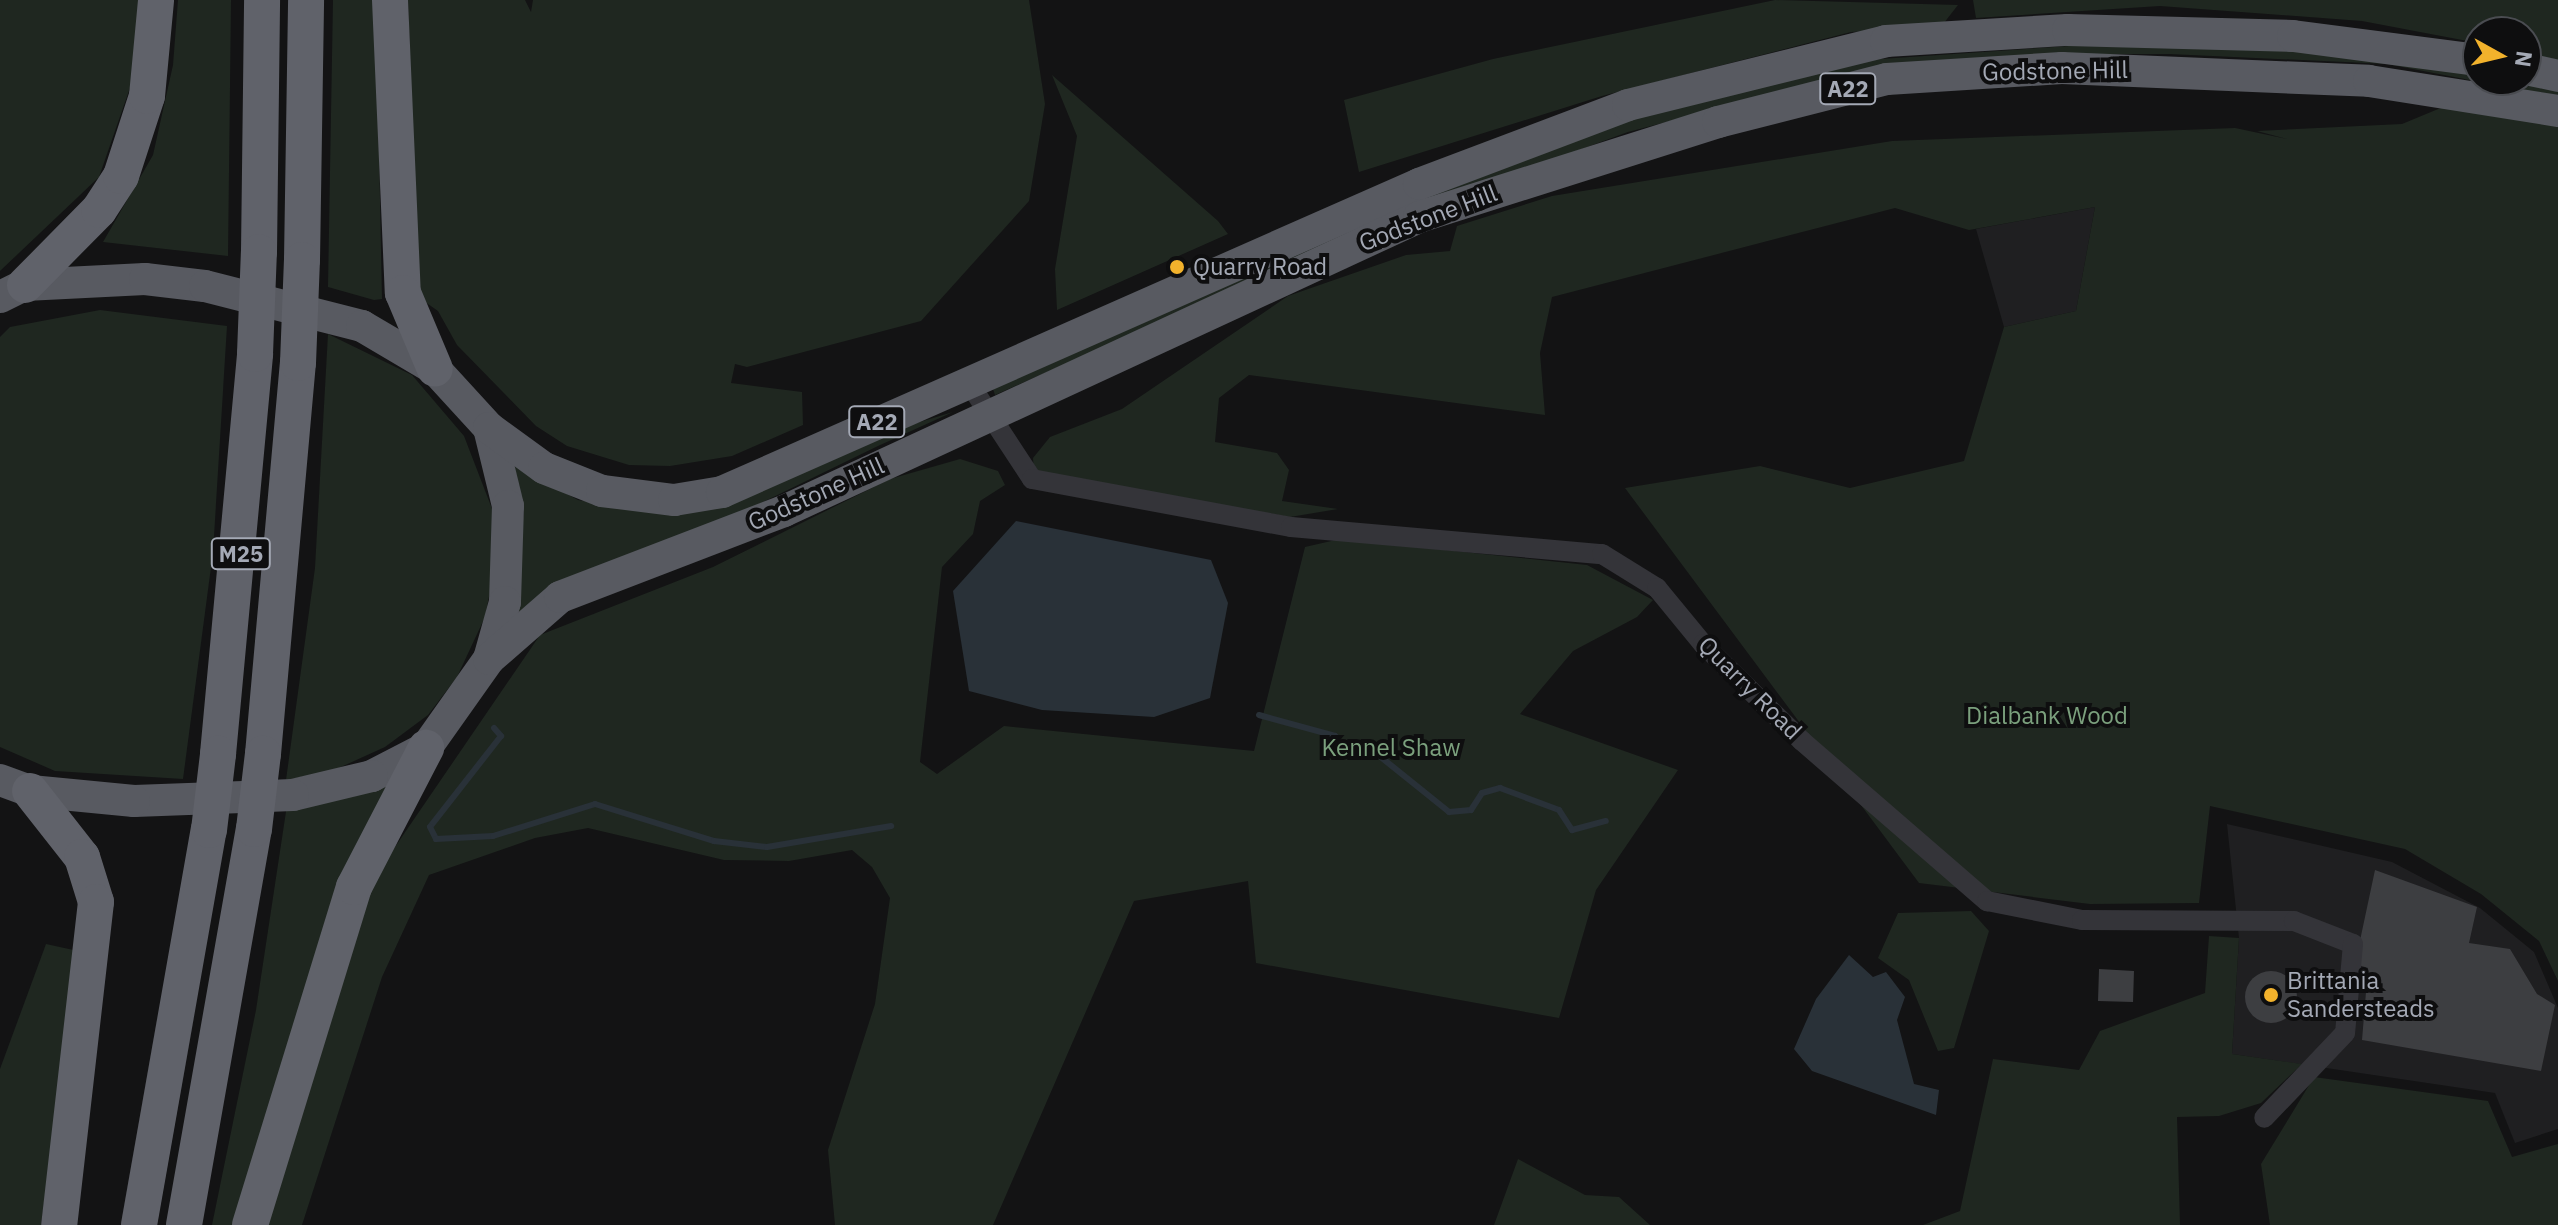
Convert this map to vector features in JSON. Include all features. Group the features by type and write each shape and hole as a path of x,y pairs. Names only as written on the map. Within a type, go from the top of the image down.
{"highway":[{"path":"12,291 99,210 121,176 147,96 156,0"},
{"name":"M25","path":"139,1225 209,830 218,754 255,354 262,0"},
{"name":"M25","path":"184,1225 254,829 263,754 298,363 306,0"},
{"path":"390,0 403,293 435,369"},
{"name":"Godstone Hill","path":"12,291 80,278 205,286 362,326 435,369 489,428 544,468 602,491 674,500 762,476 967,380 1419,184 1628,105 1886,41 2068,30 2372,45 2462,58"},
{"name":"Godstone Hill","path":"489,659 560,597 784,511 992,412 1419,217 1627,146 1887,79 2062,68 2263,72 2448,93 2558,111"},
{"path":"250,1225 354,887 426,748 489,659 505,602 508,506 489,428"},
{"path":"15,785 134,801 293,795 372,776 426,748"},
{"path":"15,785 82,857 96,902 59,1225"}],"street":[{"name":"Quarry Road","path":"967,380 992,412 1017,466 1032,479 1291,527 1602,554 1657,588 1802,741 1987,901 2082,920 2294,921 2353,944 2345,1033 2264,1118"}],"shaded area":[{"path":"2095,207 2076,311 2004,327 1976,229"},
{"path":"1016,521 1211,560 1228,603 1210,698 1154,717 1042,710 969,691 953,591"},
{"path":"2227,824 2392,862 2480,908 2534,952 2558,1008 2558,1129 2515,1143 2495,1093 2232,1054 2239,938"},
{"path":"1849,955 1873,977 1886,972 1905,997 1897,1020 1914,1084 1939,1090 1936,1115 1812,1071 1794,1049 1816,999"}],"green space":[{"path":"0,0 142,0 131,85 99,177 0,271"},
{"path":"178,0 231,0 228,256 103,242 153,155 173,65"},
{"path":"333,0 376,0 382,299 374,300 328,287"},
{"path":"408,0 525,0 531,12 533,0 1029,0 1045,104 1029,201 921,321 747,367 735,364 731,383 802,392 803,425 732,456 670,466 629,465 567,446 536,426 457,345 438,311 418,297"},
{"path":"1775,0 1958,5 1940,28 1851,32 1602,96 1359,172 1344,100 1493,59"},
{"path":"1973,0 2558,0 2558,60 2542,56 2542,16 2462,16 2462,40 2362,21 2160,6 1976,18"},
{"path":"2113,43 2285,48 2462,69 2462,78 2387,64 2169,54 2060,54 1824,81 1628,132 1399,216 995,395 991,383 1506,160 1672,106 1866,60"},
{"path":"1052,75 1218,221 1228,234 1057,310 1055,269 1077,136"},
{"path":"2542,86 2558,87 2558,97 2542,94"},
{"name":"Dialbank Wood","path":"2443,107 2558,122 2558,981 2539,941 2481,894 2405,849 2210,806 2199,903 2090,904 1919,883 1625,488 1760,466 1850,488 1964,461 2004,327 2076,311 2095,207 1969,230 1895,208 1552,297 1540,353 1545,415 1249,375 1219,398 1215,442 1277,453 1289,470 1282,501 1338,509 1290,517 1034,473 1033,458 1050,437 1122,409 1288,296 1406,255 1450,251 1457,226 1552,196 1892,141 2235,128 2287,139 2257,131 2402,124"},
{"path":"100,310 227,326 213,552 183,779 55,771 0,747 0,337 10,327"},
{"path":"328,334 412,375 464,436 496,519 494,571 485,617 457,677 428,715 385,747 332,771 286,780 315,568"},
{"path":"953,412 507,627 524,512 509,462 578,500 629,509"},
{"name":"Kennel Shaw","path":"960,459 998,471 1005,485 980,501 973,534 942,567 920,762 937,774 1004,726 1254,751 1305,547 1340,539 1587,565 1653,600 1637,617 1573,651 1520,714 1678,770 1596,890 1559,1018 1256,963 1248,881 1134,901 993,1225 835,1225 828,1150 875,1004 890,898 872,867 852,850 789,861 724,860 588,828 535,838 429,875 382,977 302,1225 267,1225 355,928 384,863 540,635 713,567 890,479"},
{"path":"404,769 237,1225 212,1225 256,1010 287,805"},
{"path":"1971,911 1989,931 1954,1048 1938,1051 1909,980 1878,958 1898,913"},
{"path":"2209,936 2239,938 2232,1054 2302,1064 2261,1103 2219,1116 2177,1117 2180,1225 1923,1225 1960,1211 1993,1059 2079,1070 2100,1031 2205,993"},
{"path":"46,944 78,951 41,1225 0,1225 0,1069"},
{"path":"2314,1077 2488,1101 2512,1157 2558,1144 2558,1225 2270,1225 2261,1164"},
{"path":"1518,1159 1585,1195 1619,1197 1650,1225 1494,1225"}],"building":[{"path":"2375,870 2477,907 2469,943 2510,949 2537,994 2555,1005 2541,1071 2362,1040 2368,968 2355,964"},
{"path":"2099,969 2134,971 2133,1002 2098,1001"},
{"name":"Brittania Sandersteads","path":"2271,971 2289,979 2297,997 2289,1015 2271,1023 2253,1015 2245,997 2253,979"}],"waterway":[{"path":"1259,715 1335,736 1346,752 1372,750 1449,812 1471,810 1482,793 1500,788 1559,810 1572,830 1606,821"},
{"path":"494,728 501,736 430,827 436,839 493,836 595,804 714,841 767,847 891,826"}],"place":[{"name":"Quarry Road","path":"1177,267"},
{"name":"Brittania Sandersteads","path":"2271,995"}]}
